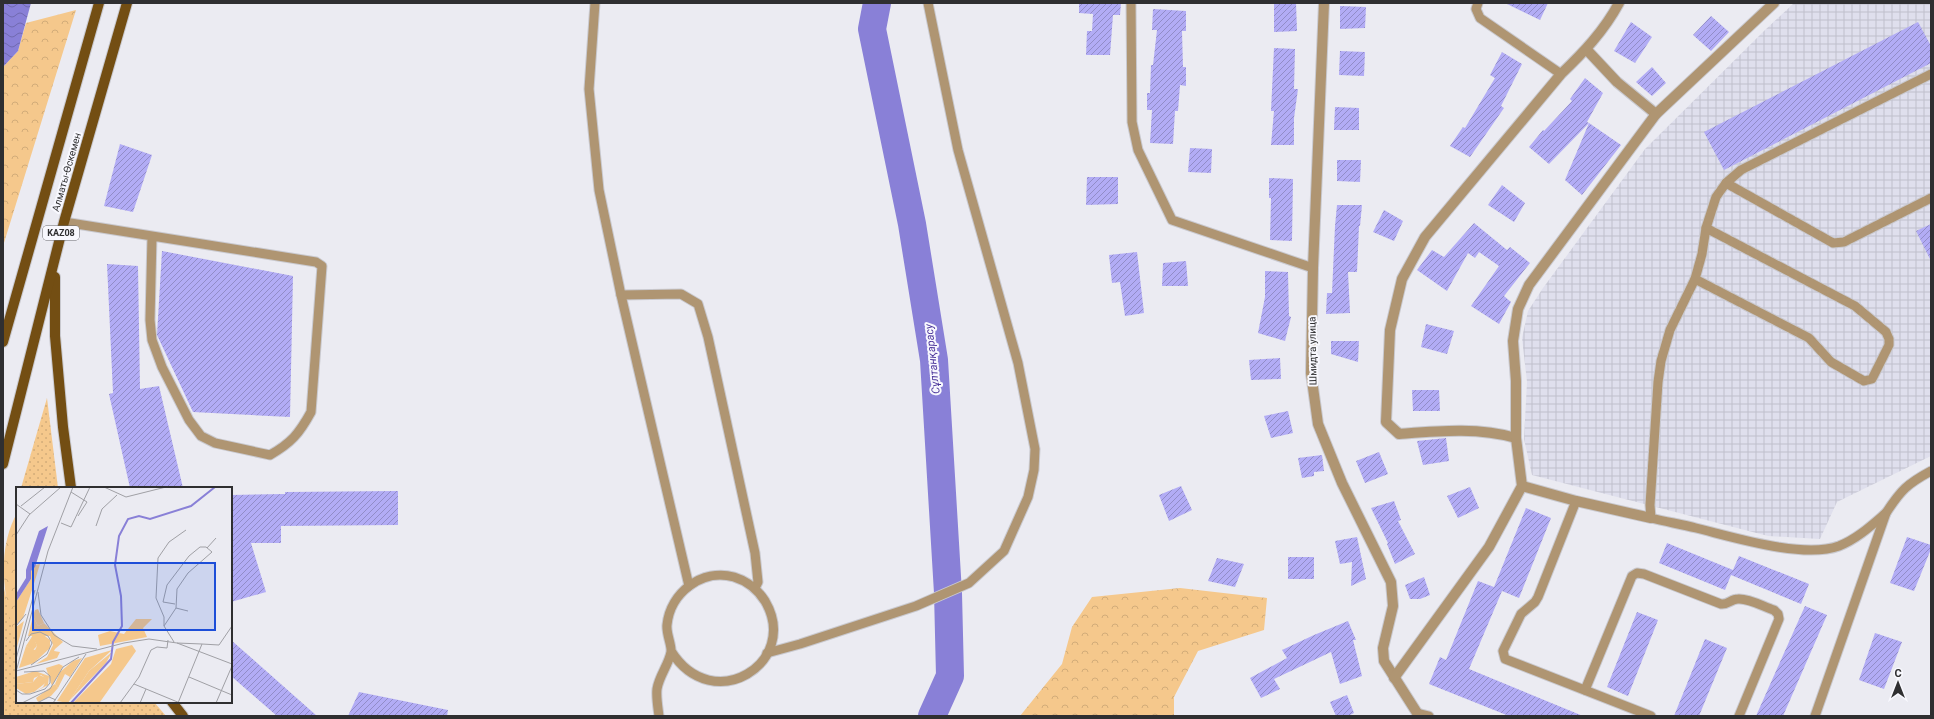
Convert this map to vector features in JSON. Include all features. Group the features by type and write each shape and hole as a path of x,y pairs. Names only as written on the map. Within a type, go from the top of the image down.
{"main road":[{"name":"Алматы-Өскемен","path":"3,342 99,3"},
{"name":"Алматы-Өскемен","path":"3,464 64,222 127,3"},
{"path":"64,222 54,286 55,329 63,427 71,487"},
{"path":"173,703 182,716"}],"street":[{"name":"Шмидта улица","path":"1324,3 1313,268 1311,373 1318,424 1342,483 1391,582 1393,606 1383,648 1384,661 1418,715"},
{"path":"1516,438 1497,433 1453,431 1399,434 1386,422 1390,330 1402,279 1424,237 1561,74 1586,50 1619,3"},
{"path":"1394,678 1489,547 1522,486 1516,438 1516,381 1512,341 1518,309 1529,285 1656,114 1774,3"},
{"path":"1586,50 1617,82 1656,114"},
{"path":"1522,486 1576,501 1651,518"}],"lane":[{"path":"594,3 589,89 598,190 621,296 689,586"},
{"path":"1131,3 1132,122 1138,150 1172,220 1313,268"},
{"path":"1478,3 1476,9 1480,18 1561,74"},
{"path":"767,653 800,644 916,606 969,583 1004,551 1028,497 1034,470 1035,449 1018,363 958,150 930,4"},
{"path":"1931,74 1741,170 1726,183 1716,197 1706,228 1702,254 1695,279 1670,330 1661,361 1658,382 1650,505 1651,518 1696,528 1747,542 1818,549 1838,546 1854,539 1886,513 1898,496 1911,482 1931,471"},
{"path":"1726,183 1833,243 1844,242 1931,198"},
{"path":"64,222 152,238 316,262 322,266 310,412 301,430 287,445 270,455 215,443 201,436 189,420 162,367 152,340 150,320 152,238"},
{"path":"1695,279 1810,338 1832,362 1864,380 1872,379 1890,345 1886,332 1855,306 1706,228"},
{"path":"621,296 681,294 698,304 708,337 755,554 758,582 755,588"},
{"path":"1576,501 1536,602 1521,614 1503,651 1505,659 1651,716"},
{"path":"1816,716 1886,513"},
{"path":"1585,690 1632,576 1637,573 1644,574 1721,604 1727,604 1736,598 1742,599 1774,610 1778,614 1779,619 1739,716"},
{"path":"710,576 722,576 739,579 755,588 766,602 772,618 772,636 767,653 752,671 730,680 719,682 696,676 686,669 671,651 668,639 668,615 673,604 689,586 710,576"},
{"path":"659,716 657,689 671,651"},
{"path":"1418,715 1429,716"}],"shaded area":[{"path":"1794,3 1931,3 1931,456 1837,502 1820,539 1768,536 1532,475 1524,439 1527,382 1522,338 1528,311 1543,288 1645,149"}],"green space":[{"path":"76,10 3,246 3,67 18,51 26,23"},
{"path":"47,398 58,487 21,487"},
{"path":"16,515 16,640 9,613 4,575 5,549 11,525"},
{"path":"3,584 16,639 16,703 155,703 166,716 3,716"},
{"path":"1180,588 1267,598 1264,630 1198,651 1174,697 1174,716 1020,716 1062,664 1072,627 1092,597"}],"water":[{"path":"3,3 31,3 18,51 3,67"}],"building":[{"path":"1079,3 1121,3 1120,15 1113,15 1110,55 1086,55 1087,31 1092,31 1093,14 1079,13"},
{"path":"1274,3 1296,3 1297,31 1274,32"},
{"path":"1505,3 1548,3 1540,20"},
{"path":"1340,6 1366,7 1365,28 1340,29"},
{"path":"1153,9 1186,11 1186,31 1182,31 1183,67 1186,67 1186,86 1180,85 1178,111 1175,111 1173,144 1150,143 1152,110 1147,110 1147,93 1150,93 1151,65 1153,65 1157,30 1152,30"},
{"path":"1711,16 1729,32 1711,51 1693,35"},
{"path":"1631,22 1652,37 1635,63 1614,51"},
{"path":"1918,22 1931,46 1931,63 1724,170 1704,132"},
{"path":"1274,48 1295,49 1294,89 1298,89 1294,118 1294,145 1271,145 1274,111 1271,111"},
{"path":"1340,51 1365,52 1364,76 1339,75"},
{"path":"1502,52 1522,64 1501,106 1504,108 1470,157 1450,146 1463,127 1465,128 1495,78 1490,75"},
{"path":"1652,67 1666,83 1652,96 1636,82"},
{"path":"1585,78 1603,93 1587,122 1589,123 1549,164 1529,147 1543,130 1544,131 1572,101 1570,99"},
{"path":"1335,107 1359,108 1359,130 1334,130"},
{"path":"1589,123 1621,145 1582,195 1565,180"},
{"path":"120,144 152,155 133,212 104,206"},
{"path":"1190,148 1212,149 1211,173 1188,172"},
{"path":"1337,160 1361,160 1360,182 1337,181"},
{"path":"1087,177 1118,177 1118,204 1086,205"},
{"path":"1269,178 1293,179 1292,241 1270,240 1271,198 1269,198"},
{"path":"1502,185 1525,203 1514,222 1488,205"},
{"path":"1337,205 1362,205 1359,226 1357,272 1348,272 1350,313 1326,314 1327,293 1332,293"},
{"path":"1384,210 1403,221 1394,241 1373,232"},
{"path":"1474,223 1507,250 1510,247 1530,263 1504,296 1511,302 1499,324 1471,306 1499,266 1479,252 1475,258 1468,253 1447,291 1417,270 1432,250 1444,257"},
{"path":"1931,224 1931,261 1916,231"},
{"path":"162,251 293,276 290,417 193,412 157,335"},
{"path":"1137,252 1144,313 1125,316 1120,282 1112,283 1109,255"},
{"path":"1186,261 1188,286 1162,286 1163,263"},
{"path":"107,264 138,266 140,389 159,386 183,487 130,487 109,394 113,393"},
{"path":"1265,271 1288,272 1289,316 1291,317 1285,341 1258,333 1265,297"},
{"path":"1426,324 1454,331 1447,354 1421,347"},
{"path":"1331,341 1359,341 1358,362 1331,354"},
{"path":"1280,358 1281,379 1251,380 1249,360"},
{"path":"1412,390 1439,390 1440,411 1413,411"},
{"path":"1288,411 1293,433 1271,438 1264,416"},
{"path":"1446,438 1449,461 1423,465 1417,441"},
{"path":"1379,452 1388,474 1365,483 1356,461"},
{"path":"1322,455 1324,471 1314,472 1314,476 1302,478 1298,458"},
{"path":"1181,486 1192,510 1169,521 1159,495"},
{"path":"1470,487 1479,508 1458,518 1447,496"},
{"path":"398,491 398,525 281,526 281,543 251,543 266,592 232,602 232,495 285,494 285,492"},
{"path":"1394,501 1401,520 1398,521 1415,554 1395,564 1387,544 1388,543 1371,508"},
{"path":"1526,508 1551,518 1519,598 1502,591 1469,669 1583,716 1509,716 1429,684 1440,657 1446,660 1478,581 1494,587"},
{"path":"1357,537 1366,579 1351,586 1352,562 1340,564 1335,541"},
{"path":"1907,537 1931,545 1931,549 1914,591 1890,583"},
{"path":"1667,543 1733,570 1739,556 1809,584 1801,604 1731,575 1725,590 1659,563"},
{"path":"1288,557 1314,557 1314,579 1288,579"},
{"path":"1217,558 1244,564 1235,587 1208,581"},
{"path":"1424,577 1430,595 1420,599 1410,599 1405,585"},
{"path":"1805,606 1827,615 1783,716 1756,716"},
{"path":"1637,612 1658,620 1628,696 1607,687"},
{"path":"1348,621 1356,640 1353,640 1362,676 1340,684 1331,652 1274,679 1280,689 1261,698 1250,678 1287,658 1282,650"},
{"path":"1875,633 1902,642 1884,689 1859,680"},
{"path":"1705,639 1727,648 1699,716 1674,716"},
{"path":"232,641 317,716 277,716 232,677"},
{"path":"359,692 448,710 447,716 348,716"},
{"path":"1347,695 1354,713 1348,716 1336,716 1330,702"}],"waterway":[{"name":"Сұлтанқарасу","path":"877,3 872,29 912,224 934,360 948,593 950,676 932,716"}]}
